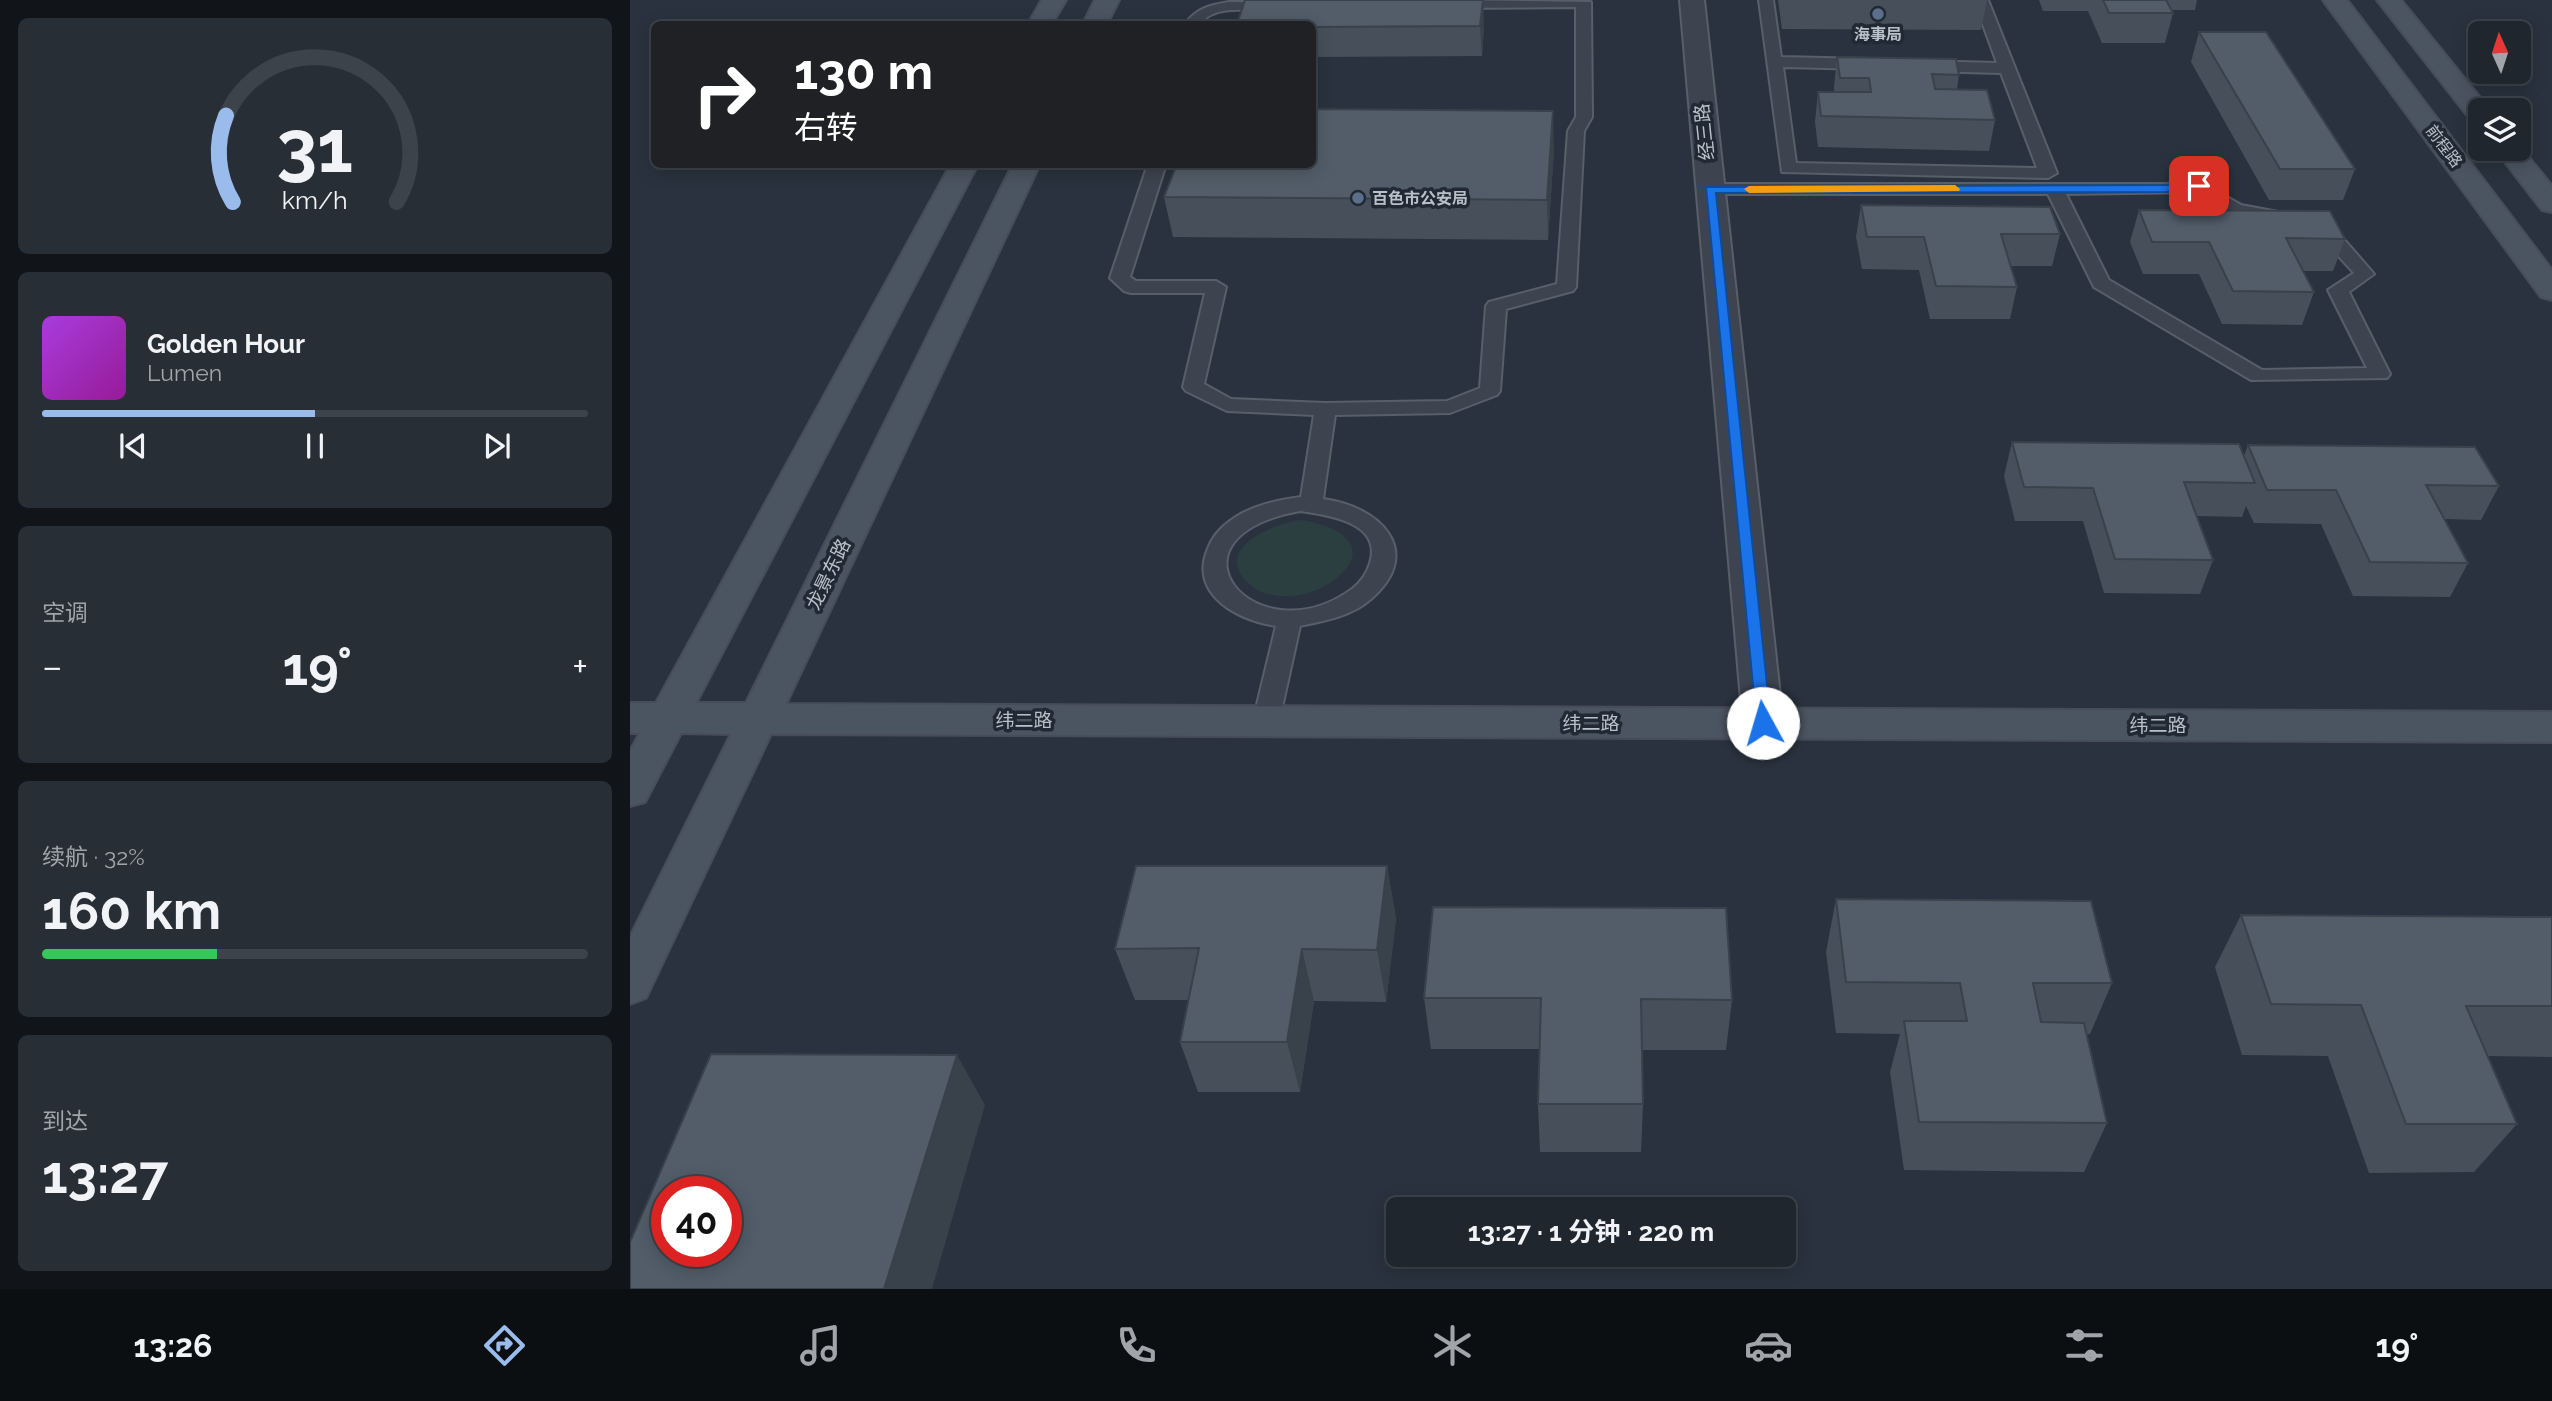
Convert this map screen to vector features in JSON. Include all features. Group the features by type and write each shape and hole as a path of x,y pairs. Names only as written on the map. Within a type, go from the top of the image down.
{"main road":[{"path":"1042,21 1054,0"},
{"path":"1096,21 1107,0"},
{"name":"前程路","path":"2335,0 2552,292"},
{"path":"2389,0 2468,99"},
{"path":"2518,161 2552,204"},
{"path":"630,790 649,718 963,168"},
{"name":"龙景东路","path":"630,984 1025,168"},
{"name":"纬二路","path":"649,718 2552,727"}],"street":[{"name":"经三路","path":"1692,0 1763,723"}],"lane":[{"path":"1766,0 1788,168 2048,173 1981,0"},
{"path":"1156,168 1120,278 1131,287 1216,287 1193,387 1227,405 1325,409 1450,407 1490,391 1496,306 1566,287 1569,131 1584,117 1584,2 1432,4"},
{"path":"1194,21 1209,8 1293,7"},
{"path":"1774,62 1884,65"},
{"path":"1911,65 2007,68"},
{"path":"1710,189 2054,189 2166,189 2199,186 2236,210 2322,225 2365,274 2338,290 2379,374 2259,376 2101,283 2054,189"},
{"path":"1311,504 1325,409"},
{"path":"1311,504 1346,509 1364,518 1378,530 1384,546 1384,562 1376,579 1362,595 1341,607 1316,615 1290,618 1264,616 1243,608 1226,596 1216,581 1214,566 1217,551 1240,524 1278,507 1311,504"},
{"path":"1266,721 1290,618"}],"shaded area":[{"path":"1301,520 1333,529 1349,542 1353,550 1351,560 1344,571 1323,587 1296,596 1269,594 1246,581 1238,568 1238,557 1243,547 1264,531"}],"building":[{"path":"1245,0 1483,0 1480,26 1316,27 1316,21 1238,21"},
{"path":"2103,0 2166,0 2173,13 2109,13"},
{"path":"2199,32 2266,32 2355,169 2280,169"},
{"path":"1837,57 1956,59 1959,75 1932,74 1935,89 1987,90 1995,120 1821,116 1818,92 1871,92 1869,78 1840,78"},
{"path":"1316,109 1553,111 1547,200 1164,197 1175,168 1316,168"},
{"path":"1861,205 2050,207 2060,234 2001,234 2017,287 1936,286 1924,237 1867,237"},
{"path":"2139,210 2330,211 2345,239 2286,238 2314,292 2233,291 2209,242 2152,242"},
{"path":"2012,442 2239,444 2255,483 2184,482 2213,560 2115,559 2093,488 2024,487"},
{"path":"2248,445 2475,447 2499,486 2426,485 2468,563 2370,562 2336,490 2267,490"},
{"path":"1136,866 1387,866 1377,950 1302,949 1287,1042 1180,1042 1199,948 1115,949"},
{"path":"1836,899 2091,901 2112,983 2033,983 2041,1022 2084,1023 2107,1123 1919,1122 1904,1021 1967,1021 1960,983 1846,982"},
{"path":"1433,907 1726,908 1732,1000 1641,999 1643,1104 1538,1104 1541,998 1424,998"},
{"path":"2241,915 2552,917 2552,1006 2466,1006 2517,1124 2406,1124 2361,1005 2271,1004"},
{"path":"711,1054 957,1055 884,1289 630,1289 630,1242 651,1193 651,1267 742,1267 742,1176 658,1176"}],"slow traffic":[{"path":"1749,189 1955,189"}],"place":[{"name":"海事局","path":"1878,14"},
{"name":"百色市公安局","path":"1358,198"}],"route":[{"path":"1763,723 1710,189 2166,189 2199,186"}]}
